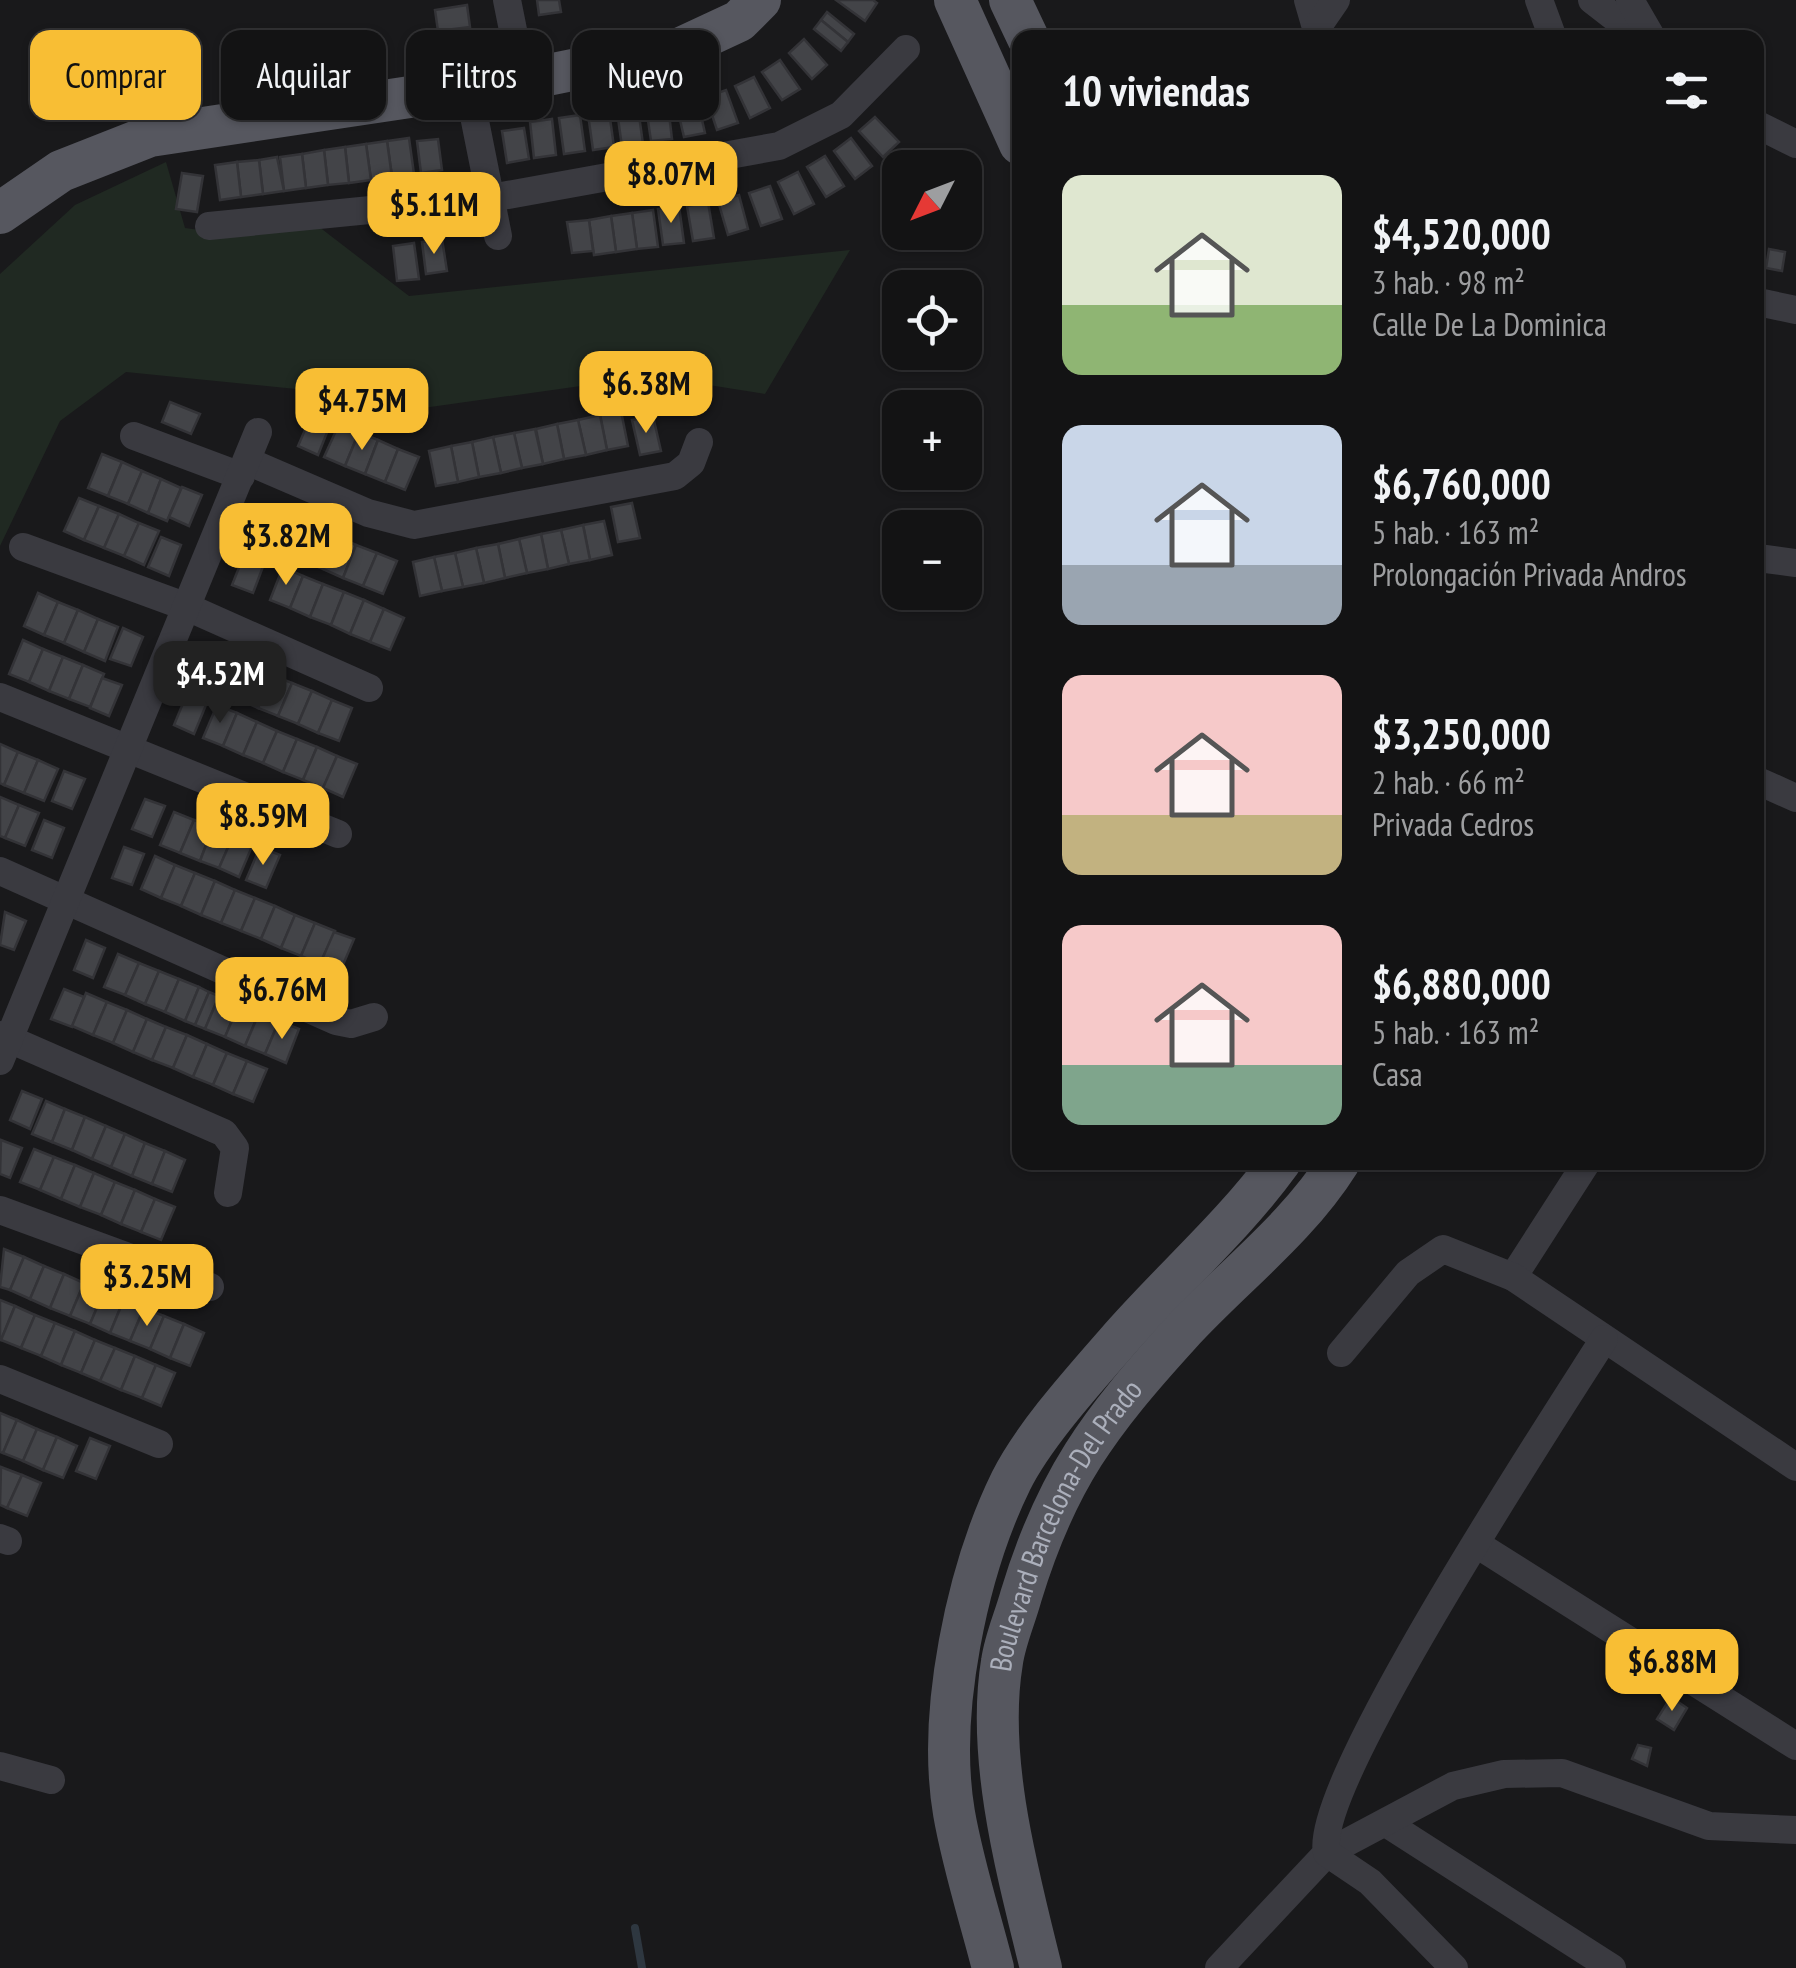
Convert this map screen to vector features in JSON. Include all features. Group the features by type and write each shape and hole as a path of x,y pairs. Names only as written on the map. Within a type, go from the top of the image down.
{"main road":[{"path":"552,74 680,48 739,20 760,0"},
{"path":"955,0 1012,126"},
{"path":"1010,0 1027,30"},
{"path":"1028,0 1030,30"},
{"path":"0,213 60,171 150,136 406,96"},
{"name":"Boulevard Barcelona-Del Prado","path":"992,1968 954,1811 952,1720 960,1641 974,1573 1012,1478 1061,1410 1116,1342 1255,1196 1274,1170"},
{"name":"Boulevard Barcelona-Del Prado","path":"1041,1968 1013,1854 1000,1740 1002,1662 1027,1578 1061,1486 1114,1406 1191,1322 1280,1235 1332,1170"},
{"path":"1255,1196 1280,1235"}],"street":[{"path":"506,0 513,30"},
{"path":"1308,0 1316,30"},
{"path":"1319,30 1336,0"},
{"path":"1539,0 1550,30"},
{"path":"1592,0 1631,30"},
{"path":"1630,0 1647,30"},
{"path":"209,226 491,198 780,146 840,115 906,49"},
{"path":"475,120 498,236"},
{"path":"1764,128 1796,144"},
{"path":"228,1193 235,1148 224,1133 3,1045 258,432"},
{"path":"134,436 414,526 674,476 691,463 699,442"},
{"path":"23,547 186,607 369,688"},
{"path":"1764,559 1796,563"},
{"path":"0,698 338,834"},
{"path":"1764,784 1796,798"},
{"path":"0,871 336,1021 351,1024 374,1017"},
{"path":"1513,1277 1582,1170"},
{"path":"0,1210 210,1287"},
{"path":"1341,1354 1408,1272 1443,1248 1513,1277 1796,1467"},
{"path":"1454,1968 1370,1882 1327,1853 1324,1840 1347,1770 1604,1338"},
{"path":"0,1380 159,1444"},
{"path":"1478,1545 1796,1746"},
{"path":"0,1766 51,1780"},
{"path":"1220,1968 1327,1853 1453,1786 1504,1774 1562,1773 1709,1826 1796,1830"},
{"path":"1386,1823 1612,1968"}],"shaded area":[{"path":"166,162 185,228 236,235 314,223 409,296 850,250 765,394 652,376 416,409 326,392 126,372 60,421 0,546 0,274 75,205"}],"building":[{"path":"537,0 559,0 561,12 539,15"},
{"path":"836,0 873,0 877,3 865,21"},
{"path":"467,5 470,27 438,30 435,10"},
{"path":"827,12 854,34 848,42 821,20"},
{"path":"821,20 848,42 841,51 814,29"},
{"path":"804,39 827,65 812,79 789,53"},
{"path":"780,60 800,89 782,100 762,72"},
{"path":"754,77 770,108 750,118 735,86"},
{"path":"726,90 738,123 717,130 714,120 719,120 719,92"},
{"path":"572,116 572,120 581,120 585,151 564,154 559,118"},
{"path":"875,117 899,142 890,150 882,150 882,156 859,131"},
{"path":"552,119 556,155 534,158 530,122"},
{"path":"589,120 610,120 614,147 593,150"},
{"path":"618,120 640,120 643,144 622,147"},
{"path":"648,120 670,120 672,139 651,141"},
{"path":"680,120 702,120 705,133 684,137"},
{"path":"524,128 529,159 507,163 502,131"},
{"path":"409,138 414,174 392,177 387,141"},
{"path":"851,138 872,166 855,179 834,151"},
{"path":"438,139 442,170 421,173 417,141"},
{"path":"387,141 392,177 371,180 366,144"},
{"path":"366,144 371,180 349,183 345,147"},
{"path":"345,147 349,183 328,185 324,150"},
{"path":"324,150 328,185 306,188 302,154"},
{"path":"302,154 306,188 284,191 280,157"},
{"path":"825,156 844,186 826,197 807,167"},
{"path":"277,157 284,191 263,194 259,160"},
{"path":"259,160 263,194 241,197 237,162"},
{"path":"237,162 241,197 220,200 215,165"},
{"path":"798,172 814,204 794,214 778,182"},
{"path":"182,173 203,176 197,212 176,209"},
{"path":"770,186 782,219 761,226 749,193"},
{"path":"739,195 748,229 728,235 718,201"},
{"path":"708,202 714,238 693,241 687,206"},
{"path":"679,206 684,243 663,245 658,209"},
{"path":"653,210 658,247 637,249 632,213"},
{"path":"632,213 637,249 616,252 611,216"},
{"path":"611,216 616,252 594,255 589,220"},
{"path":"589,220 593,251 572,253 567,222"},
{"path":"442,239 447,271 426,274 422,242"},
{"path":"414,243 419,279 397,281 393,246"},
{"path":"1769,249 1785,252 1782,271 1766,268"},
{"path":"170,402 200,414 191,434 162,422"},
{"path":"621,411 628,446 607,450 600,415"},
{"path":"600,415 607,450 586,455 578,420"},
{"path":"311,416 330,425 318,455 298,446"},
{"path":"653,416 661,451 640,455 632,420"},
{"path":"578,420 586,455 564,459 557,424"},
{"path":"339,424 359,432 345,466 324,457"},
{"path":"557,424 564,459 543,464 536,429"},
{"path":"535,429 543,464 522,468 514,433"},
{"path":"359,432 378,440 365,474 345,466"},
{"path":"514,433 522,468 501,473 493,437"},
{"path":"493,437 501,473 479,477 472,442"},
{"path":"378,440 398,449 385,482 365,474"},
{"path":"472,442 479,477 458,482 451,446"},
{"path":"451,446 458,482 436,486 429,451"},
{"path":"398,449 419,457 405,490 385,482"},
{"path":"102,454 122,462 108,496 88,488"},
{"path":"122,462 142,471 128,504 108,496"},
{"path":"142,471 161,479 148,513 128,504"},
{"path":"161,479 181,488 167,521 148,513"},
{"path":"182,487 202,495 189,526 169,517"},
{"path":"79,498 99,506 84,540 64,531"},
{"path":"632,503 640,538 618,542 611,507"},
{"path":"99,506 119,514 104,548 84,540"},
{"path":"265,506 286,514 273,544 253,535"},
{"path":"119,514 139,523 124,556 104,548"},
{"path":"296,519 316,528 302,561 282,552"},
{"path":"604,521 612,555 590,560 583,525"},
{"path":"139,523 159,531 144,565 124,556"},
{"path":"583,525 590,560 569,564 561,530"},
{"path":"316,528 336,536 323,569 302,561"},
{"path":"561,530 569,564 548,569 541,534"},
{"path":"541,534 548,569 527,573 519,539"},
{"path":"336,536 356,545 343,578 323,569"},
{"path":"161,537 181,545 169,576 148,567"},
{"path":"519,539 527,573 505,578 498,544"},
{"path":"498,544 505,578 484,583 476,548"},
{"path":"356,545 377,553 363,586 343,578"},
{"path":"476,548 484,583 463,587 455,553"},
{"path":"377,553 397,561 383,594 363,586"},
{"path":"455,553 463,587 442,591 434,557"},
{"path":"244,555 264,564 253,593 232,585"},
{"path":"434,557 442,591 420,596 413,562"},
{"path":"283,567 303,576 290,608 270,600"},
{"path":"303,576 323,584 310,617 290,608"},
{"path":"323,584 344,592 331,625 310,617"},
{"path":"344,592 364,600 350,634 331,625"},
{"path":"38,593 58,602 44,635 24,626"},
{"path":"364,600 384,609 370,642 350,634"},
{"path":"58,602 78,610 64,643 44,635"},
{"path":"384,609 404,618 390,650 370,642"},
{"path":"78,610 98,619 84,652 64,643"},
{"path":"98,619 118,627 105,661 84,652"},
{"path":"123,628 143,637 131,666 110,659"},
{"path":"23,640 43,649 29,682 9,674"},
{"path":"206,647 227,655 215,686 194,677"},
{"path":"43,649 63,657 49,691 29,682"},
{"path":"63,657 83,665 69,699 49,691"},
{"path":"232,658 252,666 238,699 218,691"},
{"path":"83,665 104,674 90,707 69,699"},
{"path":"252,666 272,675 258,708 238,699"},
{"path":"272,675 292,683 278,716 258,708"},
{"path":"102,678 122,685 109,716 90,708"},
{"path":"292,683 312,691 298,724 278,716"},
{"path":"312,691 332,700 318,733 298,724"},
{"path":"186,696 206,705 194,734 174,725"},
{"path":"332,700 352,708 339,741 318,733"},
{"path":"217,705 237,713 223,746 203,738"},
{"path":"237,713 257,722 243,755 223,746"},
{"path":"257,722 277,731 263,763 243,755"},
{"path":"277,731 297,739 283,772 263,763"},
{"path":"297,739 317,747 303,780 283,772"},
{"path":"0,744 18,752 4,785 0,783"},
{"path":"317,747 337,756 323,788 303,780"},
{"path":"18,752 38,760 24,793 4,785"},
{"path":"337,756 357,764 343,797 323,788"},
{"path":"38,760 58,769 44,801 24,793"},
{"path":"64,771 85,779 72,809 52,801"},
{"path":"0,797 19,805 5,838 0,836"},
{"path":"145,799 165,806 152,837 132,829"},
{"path":"19,805 39,813 25,846 5,838"},
{"path":"174,812 194,820 180,853 160,845"},
{"path":"44,820 64,828 52,858 32,850"},
{"path":"194,820 213,827 200,861 180,853"},
{"path":"213,827 233,836 219,868 200,861"},
{"path":"233,836 253,844 239,877 219,868"},
{"path":"124,847 144,854 132,885 112,878"},
{"path":"260,847 280,855 266,888 246,880"},
{"path":"155,856 175,865 161,898 141,889"},
{"path":"175,865 195,873 181,906 161,898"},
{"path":"195,873 215,881 201,915 181,906"},
{"path":"215,881 235,890 221,923 201,915"},
{"path":"235,890 255,898 241,931 221,923"},
{"path":"255,898 275,906 261,939 241,931"},
{"path":"275,906 295,915 281,948 261,939"},
{"path":"5,912 26,921 14,950 0,945"},
{"path":"295,915 315,923 301,956 281,948"},
{"path":"315,923 335,931 320,964 301,956"},
{"path":"334,932 354,939 340,972 320,964"},
{"path":"86,940 105,948 93,978 74,970"},
{"path":"118,954 139,963 125,995 104,987"},
{"path":"139,963 159,971 145,1004 125,995"},
{"path":"159,971 179,979 165,1012 145,1004"},
{"path":"179,979 199,987 185,1021 165,1012"},
{"path":"199,987 209,992 195,1025 185,1021"},
{"path":"64,989 84,997 72,1027 51,1019"},
{"path":"209,992 219,996 205,1029 195,1025"},
{"path":"86,993 107,1002 93,1035 72,1026"},
{"path":"219,996 239,1004 225,1037 205,1029"},
{"path":"107,1002 127,1010 113,1043 93,1035"},
{"path":"239,1004 259,1013 245,1046 225,1037"},
{"path":"127,1010 147,1019 133,1052 113,1043"},
{"path":"259,1013 279,1021 265,1054 245,1046"},
{"path":"147,1019 166,1027 152,1060 133,1052"},
{"path":"279,1021 299,1029 286,1063 265,1054"},
{"path":"166,1027 187,1035 173,1068 152,1060"},
{"path":"187,1035 207,1044 193,1077 173,1068"},
{"path":"207,1044 227,1053 213,1085 193,1077"},
{"path":"227,1053 247,1061 233,1094 213,1085"},
{"path":"247,1061 267,1069 253,1102 233,1094"},
{"path":"22,1091 42,1099 30,1129 10,1120"},
{"path":"46,1101 65,1109 52,1142 32,1134"},
{"path":"65,1109 85,1117 72,1150 52,1142"},
{"path":"85,1117 106,1126 92,1159 72,1150"},
{"path":"106,1126 125,1134 111,1167 92,1159"},
{"path":"125,1134 145,1143 132,1176 111,1167"},
{"path":"1,1140 22,1148 10,1178 0,1174"},
{"path":"145,1143 165,1151 152,1184 132,1176"},
{"path":"34,1149 54,1157 40,1190 20,1182"},
{"path":"165,1151 185,1160 172,1192 152,1184"},
{"path":"54,1157 75,1165 61,1199 40,1190"},
{"path":"75,1165 94,1173 80,1207 61,1199"},
{"path":"94,1173 115,1182 101,1215 80,1207"},
{"path":"115,1182 135,1190 121,1224 101,1215"},
{"path":"135,1190 155,1199 141,1232 121,1224"},
{"path":"155,1199 175,1207 161,1240 141,1232"},
{"path":"4,1249 24,1257 10,1290 0,1287"},
{"path":"24,1257 44,1266 30,1299 10,1290"},
{"path":"44,1266 64,1274 50,1308 30,1299"},
{"path":"64,1274 84,1283 70,1316 50,1308"},
{"path":"84,1283 104,1291 90,1324 70,1316"},
{"path":"104,1291 124,1299 110,1333 90,1324"},
{"path":"124,1299 144,1308 130,1341 110,1333"},
{"path":"0,1300 15,1306 1,1340 0,1340"},
{"path":"15,1306 35,1315 21,1348 1,1340"},
{"path":"144,1308 164,1316 150,1349 130,1341"},
{"path":"35,1315 55,1323 41,1356 21,1348"},
{"path":"164,1316 184,1324 170,1358 150,1349"},
{"path":"55,1323 75,1331 61,1365 41,1356"},
{"path":"184,1324 204,1333 190,1366 170,1358"},
{"path":"75,1331 95,1340 81,1373 61,1365"},
{"path":"95,1340 115,1348 100,1381 81,1373"},
{"path":"115,1348 135,1356 121,1390 100,1381"},
{"path":"135,1356 156,1365 142,1398 121,1390"},
{"path":"156,1365 175,1373 161,1406 142,1398"},
{"path":"0,1413 17,1420 3,1453 0,1452"},
{"path":"17,1420 37,1429 23,1461 3,1453"},
{"path":"37,1429 57,1437 43,1470 23,1461"},
{"path":"57,1437 77,1446 63,1478 43,1470"},
{"path":"90,1438 110,1446 96,1479 76,1471"},
{"path":"1,1467 22,1475 7,1508 0,1505"},
{"path":"22,1475 41,1483 27,1516 7,1508"},
{"path":"1671,1697 1687,1708 1674,1730 1657,1719"},
{"path":"1638,1745 1651,1748 1647,1766 1632,1759"}],"waterway":[{"path":"635,1928 642,1968"}]}
